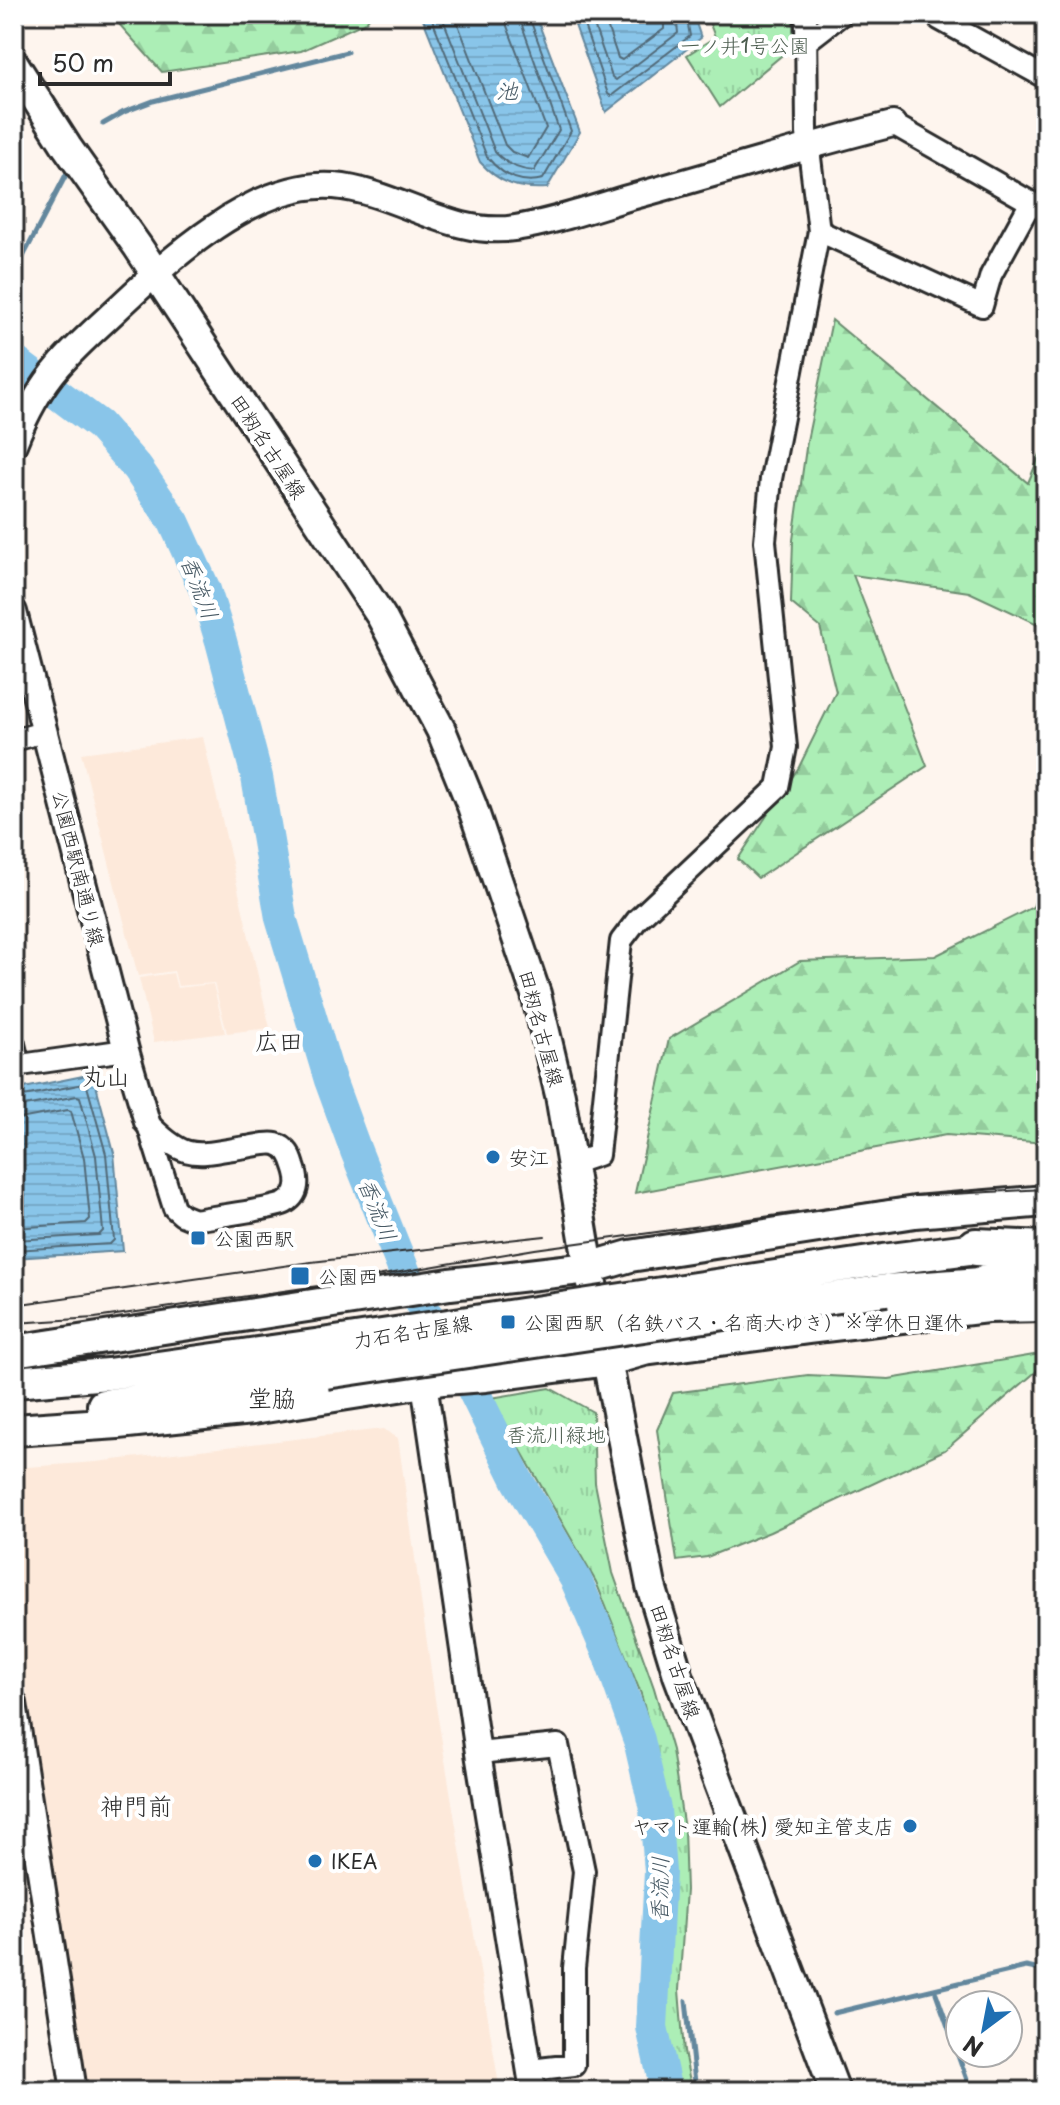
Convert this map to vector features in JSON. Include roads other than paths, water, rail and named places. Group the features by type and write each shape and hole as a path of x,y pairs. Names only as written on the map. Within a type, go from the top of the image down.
{"highway":[{"path":"976,1247 1046,1250"},
{"path":"986,1283 1046,1277"}],"main road":[{"name":"田籾名古屋線","path":"14,64 381,616 441,730 491,857 536,994 560,1095 589,1268 651,1586 678,1675 835,2091"},
{"path":"14,1351 437,1286 589,1268 630,1256 915,1212 1046,1201"},
{"name":"力石名古屋線","path":"14,1411 85,1408 324,1359 883,1260 1046,1240"},
{"name":"力石名古屋線","path":"14,1382 324,1359 886,1290 986,1283"},
{"path":"14,1430 252,1409 434,1381 609,1360 644,1350 809,1328 987,1307 1046,1306"}],"street":[{"path":"571,1164 598,1155 621,941 637,920 778,787 786,747 765,541 771,479 819,231 807,133 806,14"},
{"path":"807,41 842,14"},
{"path":"935,14 1046,78"},
{"path":"14,444 34,400 58,367 155,273 239,211 298,187 332,186 368,191 467,226 511,228 893,124 1039,207 991,275 982,306 819,231"},
{"name":"公園西駅南通り線","path":"14,612 17,640 147,1122"},
{"path":"14,740 44,732"},
{"path":"14,1044 16,1066 126,1050"},
{"path":"147,1122 166,1142 183,1153 199,1154 273,1143 285,1148 292,1157 299,1182 295,1193 284,1204 194,1220 182,1215 174,1208 147,1122"},
{"path":"170,1189 175,1172 184,1161 199,1154"},
{"path":"434,1381 478,1753 532,2080 574,2065 574,1968 584,1871 558,1745 478,1753"},
{"path":"14,1703 74,2091"}],"water":[{"name":"池","path":"421,14 535,14 580,132 547,188 510,184 480,162"},
{"path":"571,14 693,14 701,38 606,112"},
{"path":"93,1074 114,1153 123,1251 14,1258 14,1090"}],"waterway":[{"path":"103,124 153,101 347,52"},
{"path":"14,274 69,169"},
{"name":"香流川","path":"14,361 99,425 137,468 174,522 205,590 221,641 257,777 281,918 330,1080 356,1151 411,1288 473,1390 518,1481 576,1580 609,1656 639,1740 655,1809 660,1872 652,2027 666,2091"},
{"path":"834,2013 1026,1967 1046,1971"},
{"path":"936,1993 971,2091"},
{"path":"686,2001 696,2091"}],"tram line":[{"path":"14,1323 95,1318 318,1286 535,1249 914,1196 1046,1189"},
{"path":"14,1305 311,1262 545,1236"}],"place":[{"name":"安江","path":"493,1157"},
{"name":"公園西駅","path":"198,1238"},
{"name":"公園西","path":"300,1276"},
{"name":"公園西駅（名鉄バス・名商大ゆき）※学休日運休","path":"508,1322"},
{"name":"ヤマト運輸(株) 愛知主管支店","path":"910,1826"},
{"name":"IKEA","path":"315,1861"}],"district":[{"name":"広田","path":"279,1040"},
{"name":"丸山","path":"106,1075"},
{"name":"堂脇","path":"272,1397"},
{"name":"神門前","path":"136,1805"}],"park label":[{"name":"一ノ井1号公園","path":"745,45"},
{"name":"香流川緑地","path":"556,1434"}]}
